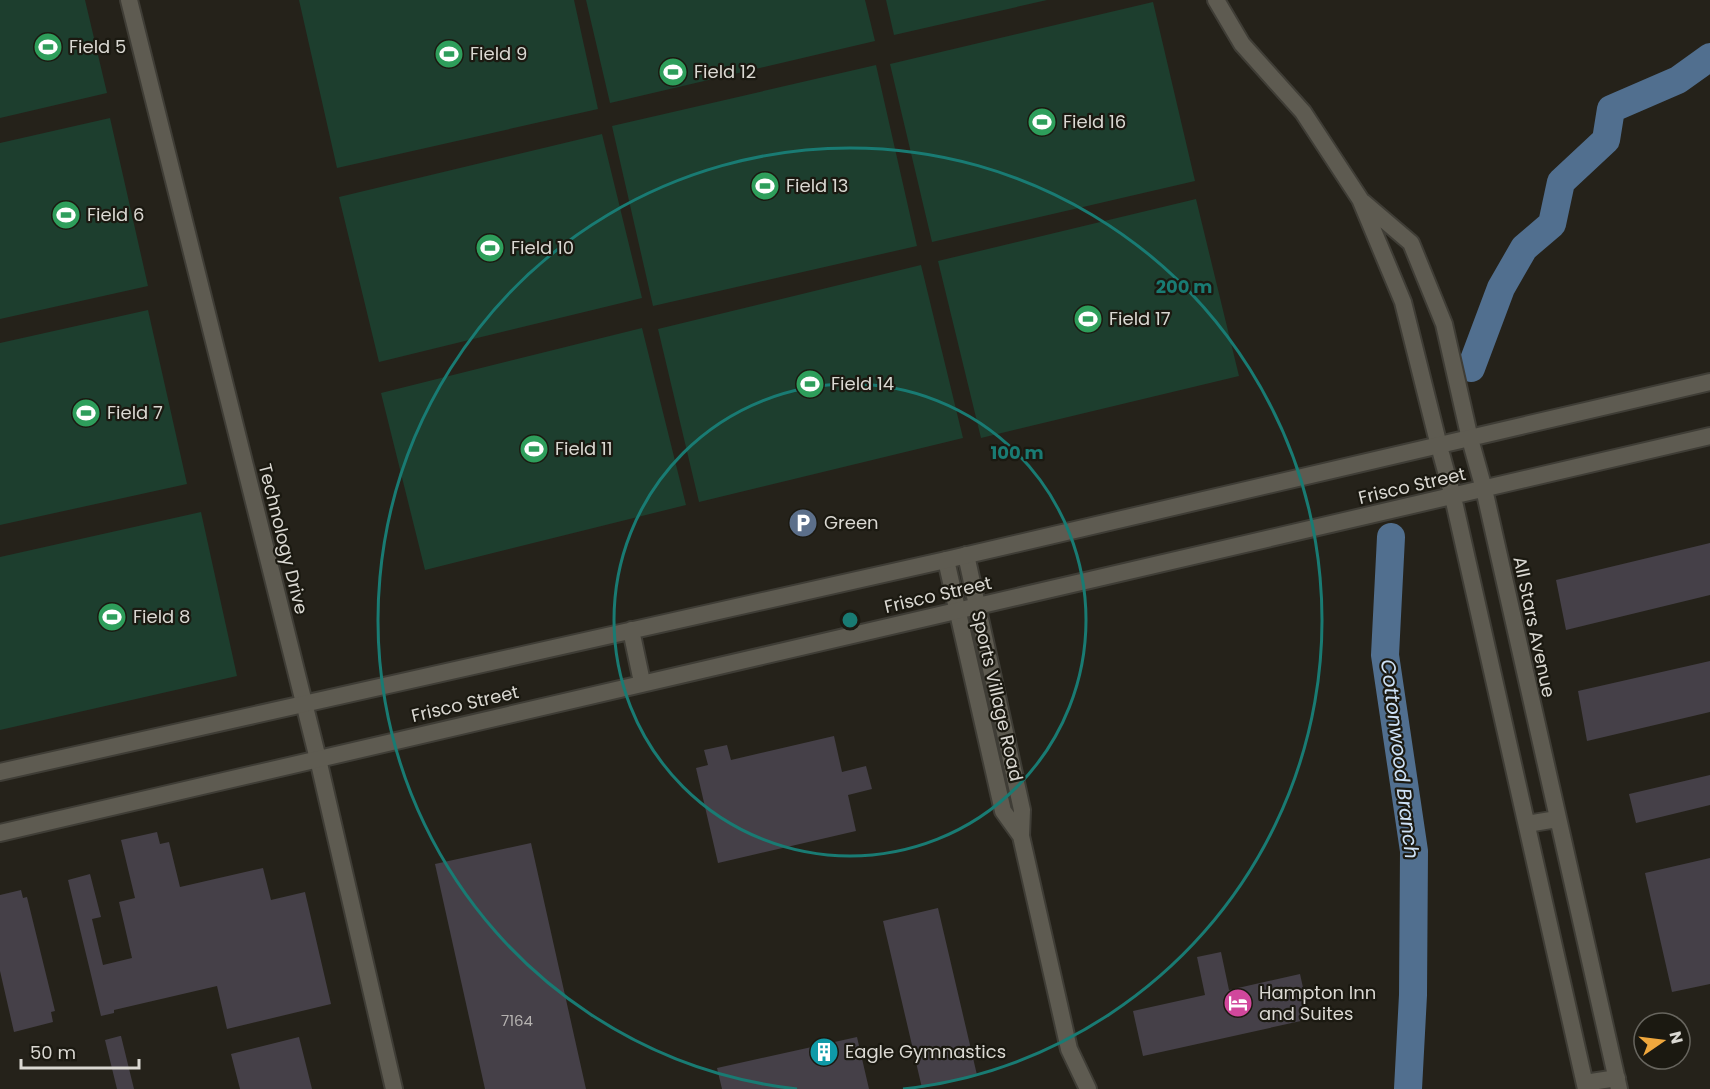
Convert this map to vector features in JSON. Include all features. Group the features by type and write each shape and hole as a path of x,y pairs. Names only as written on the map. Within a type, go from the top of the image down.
{"street":[{"name":"Technology Drive","path":"129,0 318,759 394,1089"},
{"name":"All Stars Avenue","path":"1216,0 1242,44 1303,112 1360,199 1403,302 1453,497 1585,1086"},
{"name":"All Stars Avenue","path":"1360,199 1411,243 1444,324 1470,439 1484,489 1618,1084"},
{"name":"Frisco Street","path":"0,772 304,706 945,560 1439,447 1710,382"},
{"name":"Frisco Street","path":"0,832 1710,436"},
{"name":"Sports Village Road","path":"966,555 1022,810 1021,836 1069,1049 1088,1089"},
{"name":"Sports Village Road","path":"945,560 1003,811 1021,836"},
{"path":"631,630 642,682"},
{"path":"1527,824 1557,819"},
{"path":"1585,1086 1618,1084"}],"green space":[{"name":"Field 5","path":"0,0 85,0 107,93 0,118"},
{"name":"Field 9","path":"299,0 574,0 598,109 337,168"},
{"name":"Field 12","path":"586,0 865,0 875,41 610,103"},
{"path":"886,0 1047,0 894,35"},
{"name":"Field 16","path":"1153,2 1195,181 932,242 890,64"},
{"name":"Field 13","path":"876,65 917,246 653,306 612,126"},
{"name":"Field 6","path":"110,118 148,286 0,319 0,143"},
{"name":"Field 10","path":"602,134 642,298 379,362 339,197"},
{"name":"Field 17","path":"1196,199 1239,376 981,438 938,261"},
{"name":"Field 14","path":"921,265 963,438 699,502 658,329"},
{"name":"Field 7","path":"148,310 187,484 0,525 0,343"},
{"name":"Field 11","path":"642,328 686,505 425,570 381,393"},
{"name":"Field 8","path":"201,512 237,676 0,730 0,557"}],"building":[{"path":"1710,543 1710,595 1566,630 1556,580"},
{"path":"1710,661 1710,712 1587,741 1578,691"},
{"path":"834,736 842,772 866,766 872,789 848,795 856,831 718,863 696,768 708,765 704,750 727,745 731,760"},
{"path":"1710,775 1710,805 1636,823 1629,794"},
{"path":"157,832 160,844 169,842 180,887 263,868 271,900 305,892 331,1004 227,1029 217,986 114,1010 114,1013 101,1016 68,880 90,874 101,917 92,919 103,965 132,958 119,902 135,898 121,840"},
{"path":"531,843 586,1089 485,1089 435,864"},
{"path":"1710,858 1710,984 1672,992 1645,873"},
{"path":"21,890 23,898 27,897 55,1011 51,1012 53,1022 14,1032 0,971 0,895"},
{"path":"938,908 977,1075 922,1088 883,921"},
{"name":"Hampton Inn and Suites","path":"1221,952 1229,990 1300,974 1310,1019 1143,1056 1133,1011 1205,995 1197,957"},
{"path":"121,1036 134,1089 117,1089 105,1040"},
{"path":"299,1037 312,1089 240,1089 231,1054"},
{"name":"Eagle Gymnastics","path":"857,1037 869,1089 722,1089 717,1068"}],"waterway":[{"name":"Cottonwood Branch","path":"1471,368 1501,288 1524,248 1552,224 1561,182 1606,140 1611,109 1678,80 1710,57"},
{"name":"Cottonwood Branch","path":"1391,537 1385,655 1414,851 1413,995 1408,1089"}],"place":[{"name":"Field 5","path":"48,47"},
{"name":"Field 9","path":"449,54"},
{"name":"Field 12","path":"673,72"},
{"name":"Field 16","path":"1042,122"},
{"name":"Field 13","path":"765,186"},
{"name":"Field 6","path":"66,215"},
{"name":"Field 10","path":"490,248"},
{"name":"Field 17","path":"1088,319"},
{"name":"Field 14","path":"810,384"},
{"name":"Field 7","path":"86,413"},
{"name":"Field 11","path":"534,449"},
{"name":"Green","path":"803,523"},
{"name":"Field 8","path":"112,617"},
{"name":"Hampton Inn and Suites","path":"1238,1003"},
{"name":"Eagle Gymnastics","path":"824,1052"}]}
